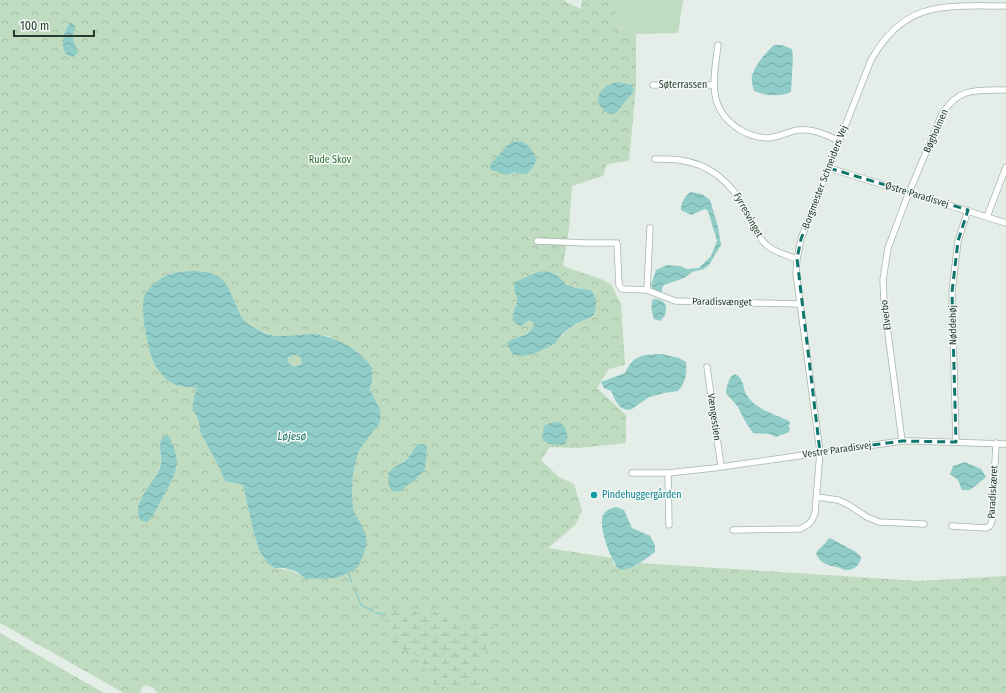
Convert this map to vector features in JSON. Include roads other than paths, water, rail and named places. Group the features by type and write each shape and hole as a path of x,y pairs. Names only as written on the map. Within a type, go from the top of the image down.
{"street":[{"name":"Borgmester Schneiders Vej","path":"733,530 800,529 808,526 813,521 816,513 820,452 796,273 797,259 801,239 871,60 884,40 900,24 912,16 926,10 952,6 1006,6"},
{"name":"Søterrassen","path":"718,45 713,85 714,96 718,107 731,124 742,131 766,138 778,137 797,130 807,130 839,141"},
{"name":"Søterrassen","path":"653,85 713,85"},
{"name":"Bøgholmen","path":"910,193 942,114 948,104 963,93 974,90 1006,90"},
{"name":"Fyrresvinget","path":"655,159 692,162 719,176 731,187 741,200 762,241 774,250 797,259"},
{"path":"987,217 1006,167"},
{"name":"Østre Paradisvej","path":"829,168 1006,222"},
{"name":"Elverbo","path":"902,442 884,302 883,280 884,263 888,248 910,193"},
{"name":"Nøddehøj","path":"956,442 952,292 958,241 968,210"},
{"path":"647,290 650,228"},
{"name":"Paradisvænget","path":"537,241 617,243 619,285 622,289 647,290 675,301 800,304"},
{"name":"Vængestien","path":"707,367 721,466"},
{"name":"Vestre Paradisvej","path":"632,473 668,473 902,442 1006,444"},
{"name":"Paradiskæret","path":"952,526 986,528 990,526 992,521 996,443"},
{"path":"668,473 669,525"},
{"path":"817,497 838,500 867,517 879,522 924,524"}],"water":[{"path":"71,22 75,26 73,39 78,53 73,57 65,52 63,47 64,36"},
{"path":"774,45 782,45 792,49 793,58 791,92 786,94 768,95 754,91 752,79 753,72 764,55"},
{"path":"617,82 632,85 634,91 616,113 610,114 603,110 598,99 601,91 608,85"},
{"path":"513,141 523,142 532,150 536,160 532,168 527,174 514,172 507,175 491,170 490,164"},
{"path":"690,192 702,194 710,200 718,227 721,245 709,265 704,269 692,272 684,278 664,285 662,288 662,294 655,291 651,285 656,270 667,265 680,266 687,269 699,268 711,256 717,241 708,211 705,209 691,215 681,210 683,200"},
{"name":"Løjesø","path":"187,271 207,272 219,277 228,288 240,315 244,320 263,332 276,336 316,334 329,337 352,348 372,367 372,381 370,390 379,407 381,415 379,424 359,450 353,474 352,494 353,509 365,532 367,543 358,567 348,573 336,578 306,579 295,571 284,568 275,568 268,563 260,552 254,534 243,485 225,481 200,432 199,423 192,409 197,388 173,384 158,370 154,364 145,327 143,300 153,285 163,277 172,273","holes":["293,355 298,355 301,358 302,363 298,366 291,365 288,362 288,358"]},
{"path":"545,271 557,275 566,285 591,290 595,297 596,303 593,316 576,324 562,334 556,343 538,352 523,356 512,354 507,343 515,338 526,335 532,329 534,323 529,320 521,326 516,324 514,321 513,315 517,298 514,288 515,282 538,272"},
{"path":"653,299 662,301 666,307 665,314 660,321 654,319 651,307"},
{"path":"662,354 679,358 686,362 685,378 681,388 678,391 649,397 632,409 624,409 618,405 611,391 604,388 601,382 625,373 632,362 639,357 644,355"},
{"path":"734,374 740,378 746,394 756,405 789,421 789,432 776,437 769,434 753,433 738,407 726,393 729,380"},
{"path":"560,422 565,427 567,434 567,441 564,445 550,444 544,441 542,437 544,426 550,423"},
{"path":"167,434 175,450 177,460 176,469 153,516 147,522 141,521 138,513 141,499 159,470 161,461 160,444 162,438"},
{"path":"419,444 424,444 427,447 425,469 417,478 399,492 392,491 388,481 389,472 407,459 415,447"},
{"path":"965,462 981,469 986,477 970,490 962,490 958,480 950,474 953,466"},
{"path":"616,507 624,510 632,528 650,536 655,545 655,552 639,564 620,570 616,566 609,552 602,528 603,515"},
{"path":"829,538 856,552 861,557 856,567 851,570 845,570 827,564 819,559 816,553"}],"waterway":[{"path":"348,573 352,582"},
{"path":"354,587 361,605 373,611"},
{"path":"376,613 385,614"}],"place":[{"name":"Pindehuggergården","path":"594,495"}],"park label":[{"name":"Rude Skov","path":"330,160"}]}
